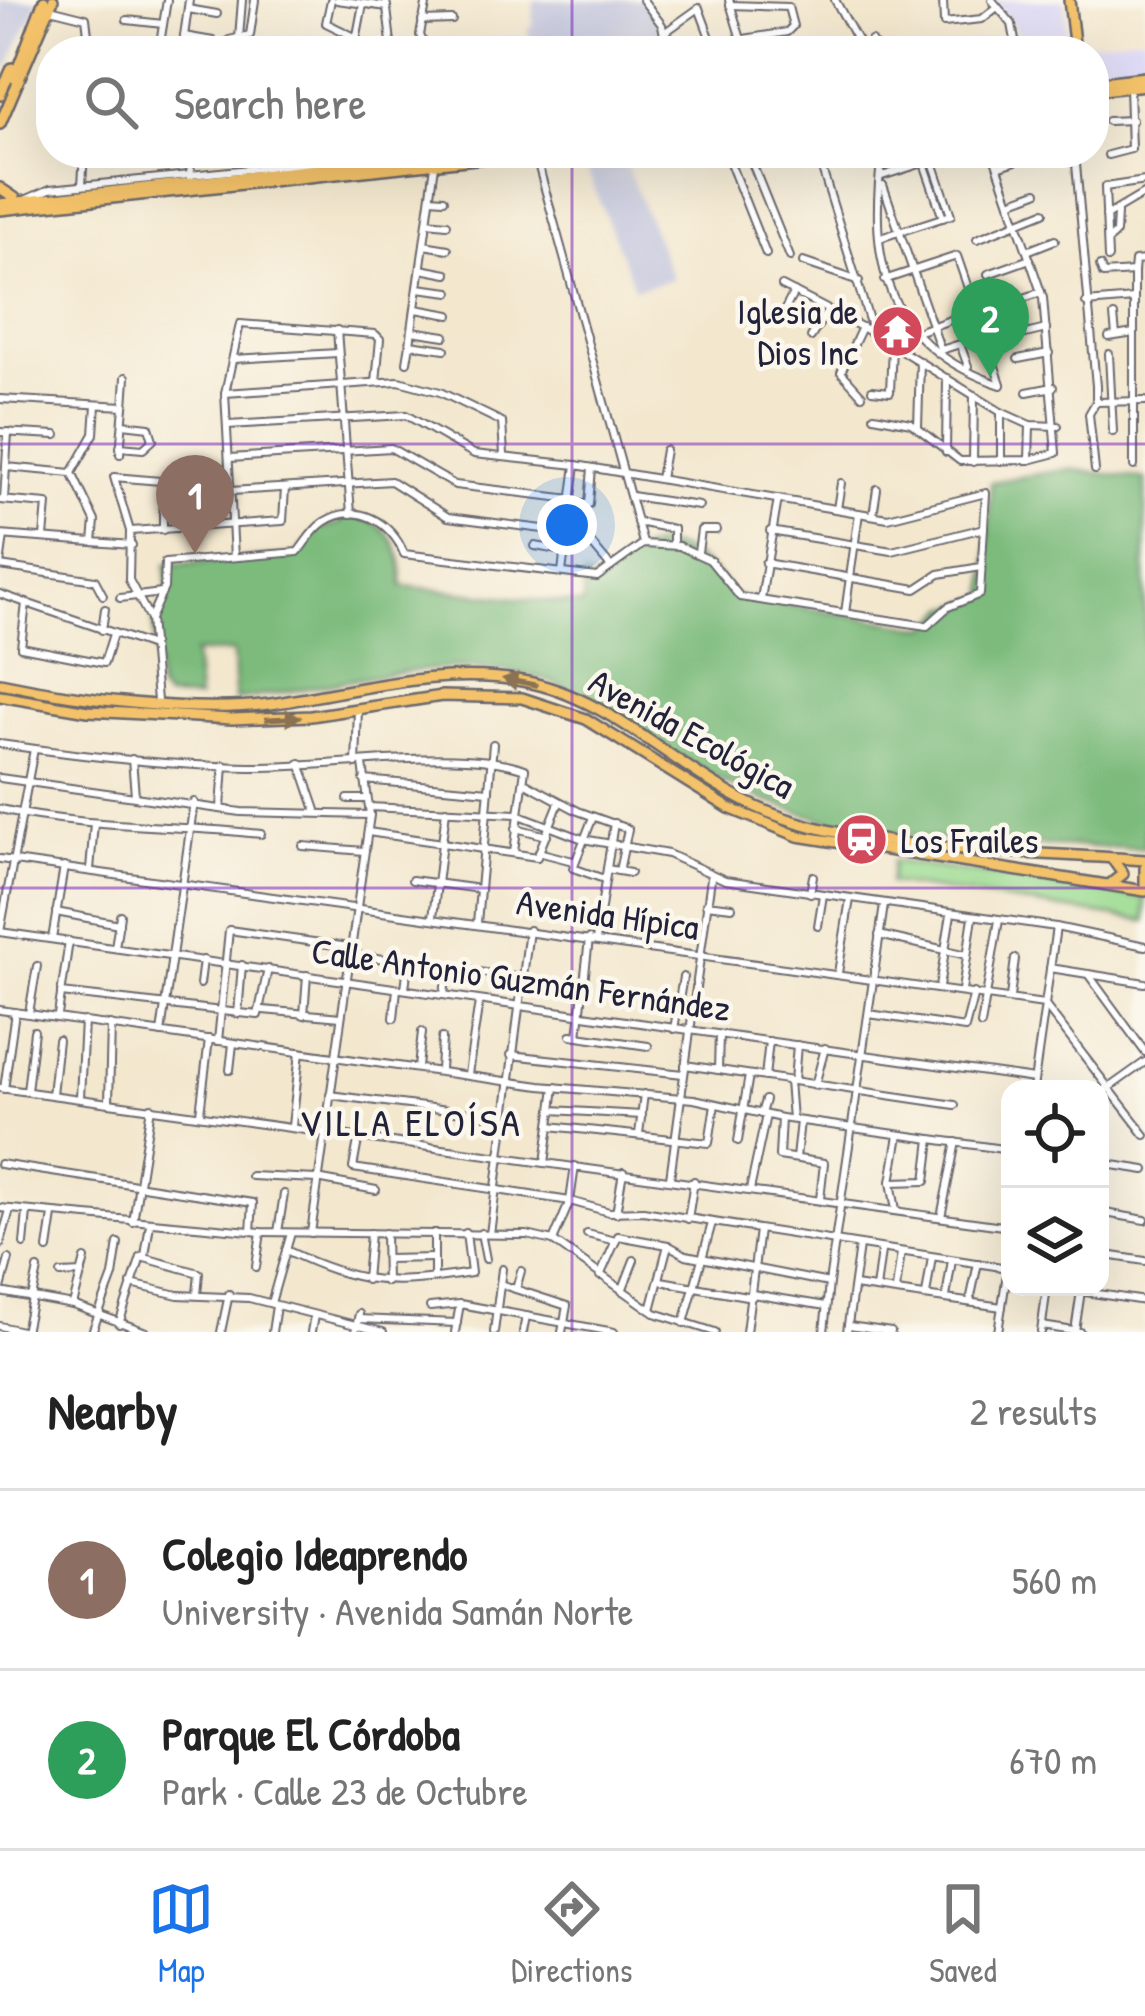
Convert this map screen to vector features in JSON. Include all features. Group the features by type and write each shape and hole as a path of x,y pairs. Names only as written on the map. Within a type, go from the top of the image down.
{"main road":[{"path":"1069,0 1073,36"},
{"path":"0,124 49,3"},
{"path":"0,95 35,33"},
{"path":"0,138 35,33"},
{"path":"0,110 17,77"},
{"path":"1109,83 1145,79"},
{"path":"1109,86 1129,87 1145,79"},
{"path":"0,207 82,190 308,168"},
{"path":"0,207 399,168"},
{"path":"0,188 11,198 26,199"},
{"name":"Avenida Ecológica","path":"0,683 57,696 231,707 443,677 524,681 591,705 712,784 774,814 891,839 1145,864"},
{"path":"0,696 88,711 232,719 466,694 542,703 604,729 743,816 798,836 1104,886 1145,888 1145,864"},
{"path":"1104,886 1118,882 1123,874 1108,857"}],"street":[{"path":"161,36 167,0"},
{"path":"235,36 242,0"},
{"path":"245,36 255,0"},
{"path":"353,36 326,23 334,0 387,4 390,36"},
{"path":"424,36 427,0"},
{"path":"943,0 944,23 982,19 994,4 1012,24 1014,36"},
{"path":"839,1 855,36"},
{"path":"649,2 664,36"},
{"path":"49,3 86,18 88,36"},
{"path":"730,3 788,7 793,12 790,31 740,36 730,3"},
{"path":"184,36 189,4 217,14"},
{"path":"357,36 363,4"},
{"path":"664,33 699,8 710,36"},
{"path":"128,20 163,24"},
{"path":"422,21 452,20"},
{"path":"1109,155 1131,150 1129,87"},
{"path":"1109,121 1132,120"},
{"path":"82,190 84,168"},
{"path":"190,168 190,180 287,168"},
{"path":"406,362 428,222 430,168"},
{"path":"538,168 643,544"},
{"path":"732,168 766,254"},
{"path":"754,168 790,257"},
{"path":"822,168 873,333"},
{"path":"882,168 879,234 884,280 893,305 915,332 1001,386 957,256 884,280"},
{"path":"882,179 907,168"},
{"path":"879,234 947,217 932,168"},
{"path":"874,416 918,427 946,452 974,462 1029,460 1056,453 1058,425 1041,292 998,168"},
{"path":"1076,168 1096,403 1089,413 1095,470"},
{"path":"882,179 941,351"},
{"path":"1108,258 1105,187 1145,181"},
{"path":"1131,184 1134,203"},
{"path":"1010,202 1037,192"},
{"path":"431,194 444,200"},
{"path":"1106,216 1145,194"},
{"path":"977,239 1044,212"},
{"path":"1108,241 1116,233 1117,213"},
{"path":"428,222 447,224"},
{"path":"988,274 1055,240"},
{"path":"424,245 448,249"},
{"path":"1135,466 1134,272 1135,261 1145,260"},
{"path":"803,262 859,281"},
{"path":"1100,266 1103,274 1134,272"},
{"path":"421,269 448,274"},
{"path":"782,286 873,333 1001,412 1030,425 1058,425"},
{"path":"418,288 450,292"},
{"path":"782,317 794,292"},
{"path":"999,307 1041,292"},
{"path":"1086,303 1134,298"},
{"path":"416,309 451,316"},
{"path":"811,338 829,309"},
{"path":"915,332 975,311"},
{"path":"1114,316 1113,336 1134,333"},
{"path":"234,557 225,393 240,324 378,336 376,382"},
{"path":"862,327 841,372 862,395"},
{"path":"1009,338 1046,328"},
{"path":"337,330 351,514"},
{"path":"412,331 445,336"},
{"path":"941,351 964,342 971,370"},
{"path":"410,344 445,349"},
{"path":"872,389 890,392 892,345"},
{"path":"232,359 338,353"},
{"path":"1018,359 1049,353"},
{"path":"1109,354 1112,432"},
{"path":"918,427 920,361"},
{"path":"971,370 993,364"},
{"path":"122,424 149,427 153,440 143,448 120,450 122,424 127,377"},
{"path":"946,452 947,377"},
{"path":"225,393 376,382 421,385 502,422 503,457"},
{"path":"1028,392 1053,387"},
{"path":"974,394 974,462"},
{"path":"0,399 124,407"},
{"path":"1096,403 1145,401"},
{"path":"72,473 94,434 96,405"},
{"path":"1001,412 1001,461"},
{"path":"157,701 150,619 162,593 164,563 298,552 320,524 351,514 385,524 404,554 597,577 643,544 673,545 710,560 734,595 927,626 948,607 977,598 986,493 888,518 576,465 469,453 406,416 227,425"},
{"path":"1029,460 1030,425"},
{"path":"44,538 47,504 2,500 4,432 56,435"},
{"path":"230,458 398,449 455,484 572,499"},
{"path":"660,479 665,450"},
{"path":"562,572 576,465"},
{"path":"6,467 72,473"},
{"path":"580,504 589,504 592,468"},
{"path":"72,473 95,521 93,542"},
{"path":"150,619 134,597 128,573 130,531 114,477 196,485 197,527"},
{"path":"231,491 391,481 448,517 567,532"},
{"path":"163,482 164,530"},
{"path":"837,509 841,483"},
{"path":"130,531 283,520 285,488"},
{"path":"873,515 877,489"},
{"path":"630,496 699,506"},
{"path":"760,599 778,499"},
{"path":"845,613 859,513"},
{"path":"637,522 673,529 673,545"},
{"path":"770,531 892,551 985,528"},
{"path":"698,552 701,530 716,530"},
{"path":"103,596 95,580 0,567 2,535 132,545"},
{"path":"585,536 611,567"},
{"path":"535,546 565,550"},
{"path":"765,563 916,589 939,574 981,567"},
{"path":"120,598 162,593"},
{"path":"0,594 152,646"},
{"path":"26,604 21,647 104,663 113,634"},
{"path":"102,630 105,609"},
{"path":"311,1233 368,832 358,709"},
{"path":"0,744 224,765 406,759 526,769 514,852"},
{"path":"477,923 493,744"},
{"path":"0,932 34,749"},
{"path":"132,758 135,795"},
{"path":"300,763 316,813"},
{"path":"221,808 224,765"},
{"path":"0,778 274,815 368,807 517,814 583,839 668,854 711,877 1056,927 1145,946"},
{"path":"364,780 489,791"},
{"path":"524,782 559,803 628,830 620,871"},
{"path":"348,799 368,807"},
{"path":"161,1033 194,802"},
{"path":"540,855 559,803"},
{"path":"0,809 94,823 261,833"},
{"path":"434,916 446,810"},
{"path":"592,817 574,861 575,871 604,879"},
{"path":"90,870 94,823"},
{"path":"614,823 575,1036 648,1046"},
{"path":"516,827 547,836"},
{"path":"368,832 574,861"},
{"path":"304,846 364,851"},
{"name":"Avenida Hípica","path":"0,859 1045,1004"},
{"path":"52,939 64,867"},
{"path":"607,868 630,873"},
{"path":"810,893 813,875"},
{"path":"670,1178 711,877"},
{"path":"412,880 480,889"},
{"path":"818,926 823,895"},
{"path":"838,974 850,899"},
{"path":"706,904 731,907"},
{"path":"824,1332 884,904"},
{"path":"56,912 120,920 116,947"},
{"path":"939,988 950,914"},
{"path":"962,992 973,917"},
{"path":"981,1025 999,920"},
{"path":"1034,1079 1056,927"},
{"path":"486,1259 485,1233 529,931"},
{"name":"Calle Antonio Guzmán Fernández","path":"0,932 1034,1079"},
{"path":"200,1114 222,1012 227,932 522,978"},
{"path":"879,935 967,956"},
{"path":"58,1016 69,941"},
{"path":"1010,999 1015,959"},
{"path":"200,984 203,960"},
{"path":"394,1018 408,963"},
{"path":"238,1014 242,965"},
{"path":"29,1013 37,966"},
{"path":"1050,968 1143,986"},
{"path":"260,1013 268,969"},
{"path":"444,996 447,969"},
{"path":"304,1015 308,974"},
{"path":"1088,974 1145,1052"},
{"path":"674,1029 683,977"},
{"path":"61,993 165,1009 341,1017"},
{"path":"868,1014 965,1028 974,993"},
{"path":"468,1074 479,1002"},
{"path":"1045,1004 1102,1080"},
{"path":"0,1010 555,1087 680,1097 782,1118 1001,1149"},
{"path":"15,1012 2,1088 1001,1226"},
{"path":"80,1097 84,1021"},
{"path":"109,1102 111,1025"},
{"path":"27,1091 34,1031"},
{"path":"418,1067 422,1032"},
{"path":"718,1070 719,1035"},
{"path":"440,1070 442,1038"},
{"path":"52,1094 58,1040"},
{"path":"230,1070 233,1042"},
{"path":"765,1077 769,1042"},
{"path":"796,1158 791,1081 797,1045"},
{"path":"815,1084 825,1048"},
{"path":"292,1126 300,1052"},
{"path":"511,1055 718,1070 955,1105"},
{"path":"1109,1087 1145,1062"},
{"path":"738,1142 749,1075"},
{"path":"545,1163 555,1087"},
{"path":"1109,1089 1145,1136"},
{"path":"330,1094 502,1117"},
{"path":"639,1134 644,1094"},
{"path":"750,1190 765,1100"},
{"path":"550,1126 709,1143 715,1102"},
{"path":"133,1223 152,1107"},
{"path":"552,1109 642,1115"},
{"path":"782,1118 777,1154 824,1163 820,1199"},
{"path":"358,1135 353,1168 570,1201 616,1213 688,1219 1001,1267"},
{"path":"896,1210 891,1183 899,1135"},
{"path":"891,1183 926,1181 931,1139"},
{"path":"941,1217 956,1142"},
{"path":"0,1164 253,1203 256,1267"},
{"path":"1109,1164 1145,1170"},
{"path":"553,1241 570,1201 574,1166"},
{"path":"616,1213 622,1172"},
{"path":"251,1177 316,1179 376,1190"},
{"path":"688,1219 694,1181"},
{"path":"278,1233 284,1194"},
{"path":"0,1208 256,1232 485,1233 553,1241 651,1310 715,1332"},
{"path":"0,1245 10,1210"},
{"path":"24,1244 27,1212"},
{"path":"1109,1214 1145,1220"},
{"path":"48,1249 53,1215"},
{"path":"684,1325 712,1223"},
{"path":"117,1326 150,1224"},
{"path":"746,1332 759,1230"},
{"path":"272,1332 291,1233"},
{"path":"366,1280 370,1233"},
{"path":"385,1233 386,1282"},
{"path":"434,1233 434,1277"},
{"path":"286,1250 336,1275 386,1282 471,1273 466,1233"},
{"path":"586,1234 616,1241"},
{"path":"600,1276 616,1241 626,1235 701,1258 829,1282"},
{"path":"92,1332 118,1243"},
{"path":"651,1310 668,1245"},
{"path":"859,1246 848,1329 890,1332"},
{"path":"876,1289 881,1250"},
{"path":"896,1292 901,1252"},
{"path":"1109,1255 1145,1261"},
{"path":"143,1257 199,1273 197,1294"},
{"path":"926,1296 932,1257"},
{"path":"386,1259 434,1258"},
{"path":"9,1259 0,1292 73,1305 117,1326 146,1332"},
{"path":"73,1305 85,1259"},
{"path":"622,1291 634,1260"},
{"path":"946,1299 952,1260"},
{"path":"969,1302 978,1263"},
{"path":"0,1326 26,1332 38,1269"},
{"path":"494,1332 502,1269"},
{"path":"516,1288 521,1271"},
{"path":"62,1274 82,1273"},
{"path":"661,1281 826,1306"},
{"path":"131,1284 152,1292 230,1294 357,1323 456,1327 460,1304"},
{"path":"500,1284 568,1306 563,1327"},
{"path":"854,1286 1002,1306"},
{"path":"221,1332 230,1294"},
{"path":"1109,1295 1145,1301"},
{"path":"998,1332 1004,1296"},
{"path":"1048,1296 1041,1329 1078,1332 1081,1296"},
{"path":"430,1307 460,1304 563,1327 614,1332"},
{"path":"311,1332 314,1316"},
{"path":"523,1332 526,1316"},
{"path":"357,1323 383,1332"}],"shaded area":[{"path":"0,0 39,0 0,83"},
{"path":"534,0 642,0 659,24 661,36 529,36 528,27 533,27"},
{"path":"994,0 1064,0 1068,36 1017,36 1014,25"},
{"path":"1145,36 1145,77 1109,81 1109,40"},
{"path":"586,168 627,168 673,279 635,289"}],"green space":[{"path":"1068,469 1145,479 1145,848 939,839 837,822 741,790 571,690 507,671 405,672 235,700 233,652 194,653 198,699 166,698 158,688 153,619 168,597 166,565 296,555 318,529 341,523 340,517 369,520 389,535 400,558 402,586 583,605 584,576 604,580 637,551 672,547 705,564 733,596 927,628 948,608 986,597 991,482"},
{"path":"893,861 1145,898 1145,921 890,883"}],"place":[{"name":"Iglesia de Dios Inc","path":"897,332"},
{"name":"Parque El Córdoba","path":"990,377"},
{"name":"Colegio Ideaprendo","path":"195,554"},
{"name":"Los Frailes","path":"862,840"}],"district":[{"name":"VILLA ELOÍSA","path":"411,1122"}]}
